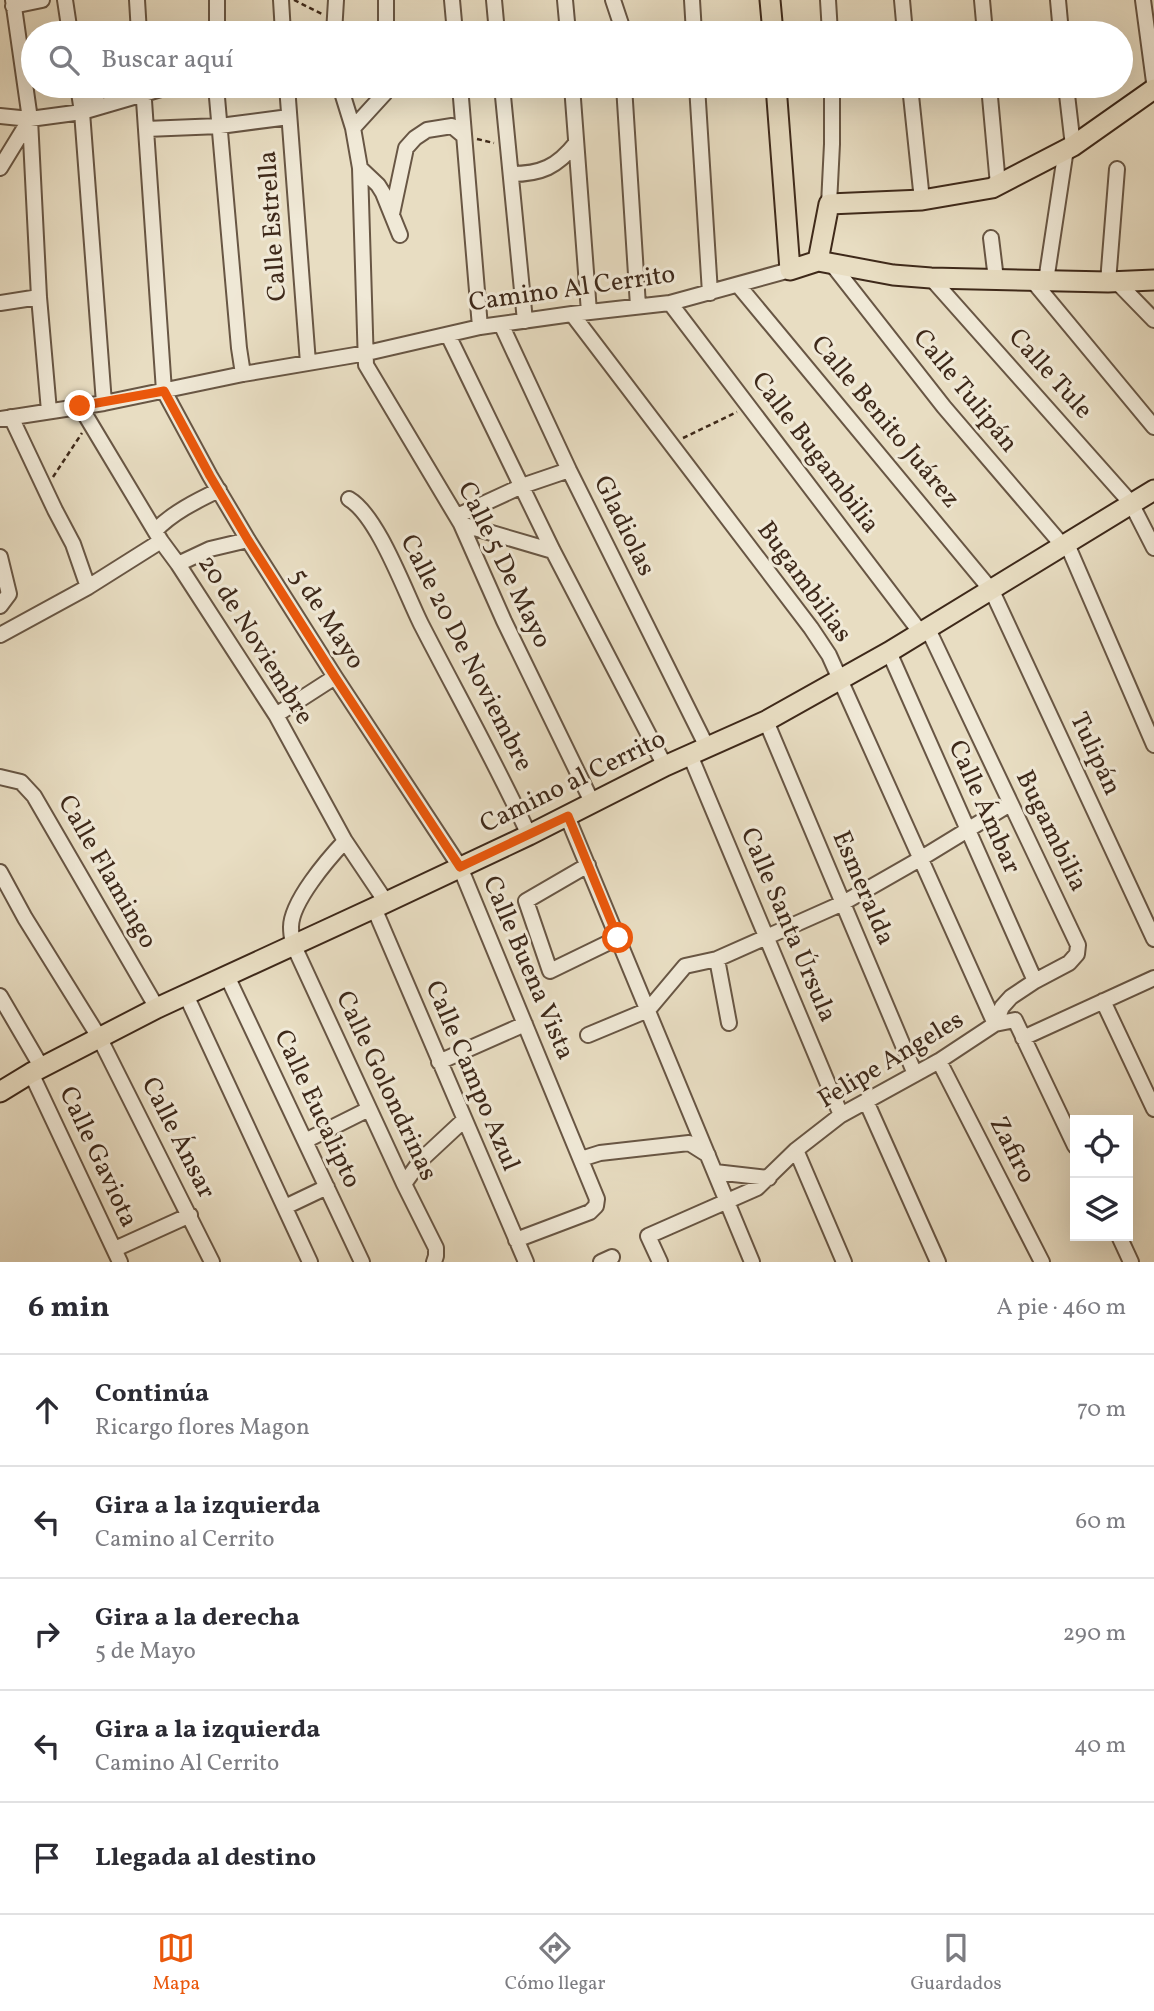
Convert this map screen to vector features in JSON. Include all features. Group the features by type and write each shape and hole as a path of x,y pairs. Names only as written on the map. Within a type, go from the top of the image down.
{"main road":[{"path":"770,0 772,21"},
{"path":"825,262 829,204 922,200 992,188 1069,147 1154,89"},
{"path":"777,98 790,270"},
{"name":"Camino Al Cerrito","path":"790,270 825,262 893,275 931,278 1113,282 1154,280"},
{"name":"Camino al Cerrito","path":"0,1092 157,1007 380,905 568,816 665,766 765,721 925,631 1154,490"}],"street":[{"path":"21,58 13,3 42,0"},
{"path":"65,0 68,21"},
{"path":"137,0 138,21"},
{"path":"217,0 217,21"},
{"path":"281,0 282,21"},
{"path":"334,21 336,0"},
{"path":"386,0 386,21"},
{"path":"452,0 454,21"},
{"path":"494,0 496,21"},
{"path":"565,0 567,21"},
{"path":"613,0 620,21"},
{"path":"692,0 693,21"},
{"path":"828,0 829,21"},
{"path":"902,0 904,21"},
{"path":"982,0 984,21"},
{"path":"1058,0 1060,21"},
{"path":"1143,0 1154,82"},
{"path":"27,98 49,411"},
{"path":"80,98 104,403"},
{"path":"82,111 94,98"},
{"path":"0,116 30,120 82,111 120,98"},
{"path":"144,98 164,391"},
{"path":"217,98 243,374"},
{"name":"Calle Estrella","path":"288,98 308,363"},
{"name":"Calle 5 De Mayo","path":"344,98 353,128 360,168 366,365 459,520 504,621 592,802"},
{"path":"353,128 380,98"},
{"path":"461,98 480,327"},
{"path":"503,98 525,321"},
{"path":"573,98 589,312"},
{"path":"625,98 638,306"},
{"path":"698,98 710,293"},
{"path":"829,204 832,98"},
{"path":"911,98 922,200"},
{"path":"990,98 998,185"},
{"path":"1067,98 1069,147 1039,281 1154,427"},
{"path":"146,129 220,125 289,117"},
{"path":"0,167 30,120"},
{"path":"392,214 406,148 415,138 427,130 452,126 464,136"},
{"path":"511,174 528,174 548,169 563,159 576,143"},
{"path":"360,168 378,185 400,234"},
{"path":"1117,169 1113,282 1154,320"},
{"path":"991,238 996,279"},
{"name":"Calle Tulipán","path":"825,262 944,407 1065,546 1154,745"},
{"name":"Camino Al Cerrito","path":"5,418 104,403 243,374 367,353 480,327 670,303 790,270"},
{"name":"Calle Tule","path":"931,278 1132,503 1154,548"},
{"name":"Calle Benito Juárez","path":"738,285 992,590"},
{"path":"0,303 39,297"},
{"name":"Calle Bugambilia","path":"670,303 925,631"},
{"name":"Bugambilias","path":"572,314 829,655 995,1024"},
{"name":"Gladiolas","path":"501,324 698,751"},
{"path":"447,335 552,551 665,766"},
{"name":"5 de Mayo","path":"164,391 248,540 460,867"},
{"name":"20 de Noviembre","path":"80,406 158,536 276,715 380,905"},
{"path":"5,418 73,544 88,587"},
{"path":"459,520 522,486 569,470"},
{"path":"0,635 88,587 158,536 170,518 198,499 219,490"},
{"name":"Calle 20 De Noviembre","path":"349,499 355,502 375,527 420,622 511,796 528,835"},
{"path":"459,520 552,551"},
{"path":"178,564 210,549 248,540"},
{"path":"0,557 9,594 0,606"},
{"name":"Tulipán","path":"992,590 1147,906 1154,939"},
{"name":"Bugambilia","path":"925,631 1078,945 1077,954 1069,963 1011,997 1002,1007 995,1024"},
{"name":"Calle Ámbar","path":"889,652 1035,981"},
{"path":"276,715 335,677"},
{"name":"Esmeralda","path":"765,721 915,1074"},
{"name":"Calle Santa Úrsula","path":"698,751 766,937 841,1115"},
{"name":"Calle Flamingo","path":"0,778 21,782 34,796 157,1007"},
{"path":"588,1035 648,1010 685,966 717,959 843,903 1010,804"},
{"path":"568,816 752,1262"},
{"path":"293,944 291,925 300,901 320,869 345,841"},
{"path":"588,865 526,901 550,971 618,938"},
{"name":"Calle Buena Vista","path":"460,867 597,1199 596,1206 590,1212 516,1240"},
{"name":"Calle Ánsar","path":"0,872 25,918 99,1037 212,1262"},
{"name":"Calle Campo Azul","path":"380,905 439,1062 526,1262"},
{"name":"Calle Golondrinas","path":"293,944 435,1255"},
{"path":"717,959 729,1023"},
{"name":"Calle Eucalipto","path":"227,976 362,1262"},
{"path":"1070,1136 1023,1038 1154,978"},
{"path":"186,995 310,1262"},
{"name":"Calle Gaviota","path":"0,996 37,1071 117,1256"},
{"path":"1103,1001 1154,1110"},
{"name":"Felipe Angeles","path":"660,1262 648,1236 757,1188 796,1150 841,1115 939,1061 995,1024 1014,1020 1023,1038"},
{"path":"439,1062 524,1024"},
{"name":"Zafiro","path":"939,1061 1041,1262"},
{"path":"866,1101 937,1262"},
{"path":"305,1141 369,1109"},
{"path":"404,1184 421,1160 464,1120"},
{"path":"581,1159 600,1153 689,1143 708,1155"},
{"path":"796,1150 844,1262"},
{"path":"715,1172 769,1178"},
{"path":"285,1207 327,1187"},
{"path":"117,1256 190,1215"},
{"path":"1121,1241 1131,1262"}],"path":[{"path":"294,0 325,21"},
{"path":"464,136 508,146"},
{"path":"670,444 749,406"},
{"path":"46,491 60,464 90,421"}],"route":[{"path":"80,406 164,391 248,540 460,867 568,816 618,938"}]}
